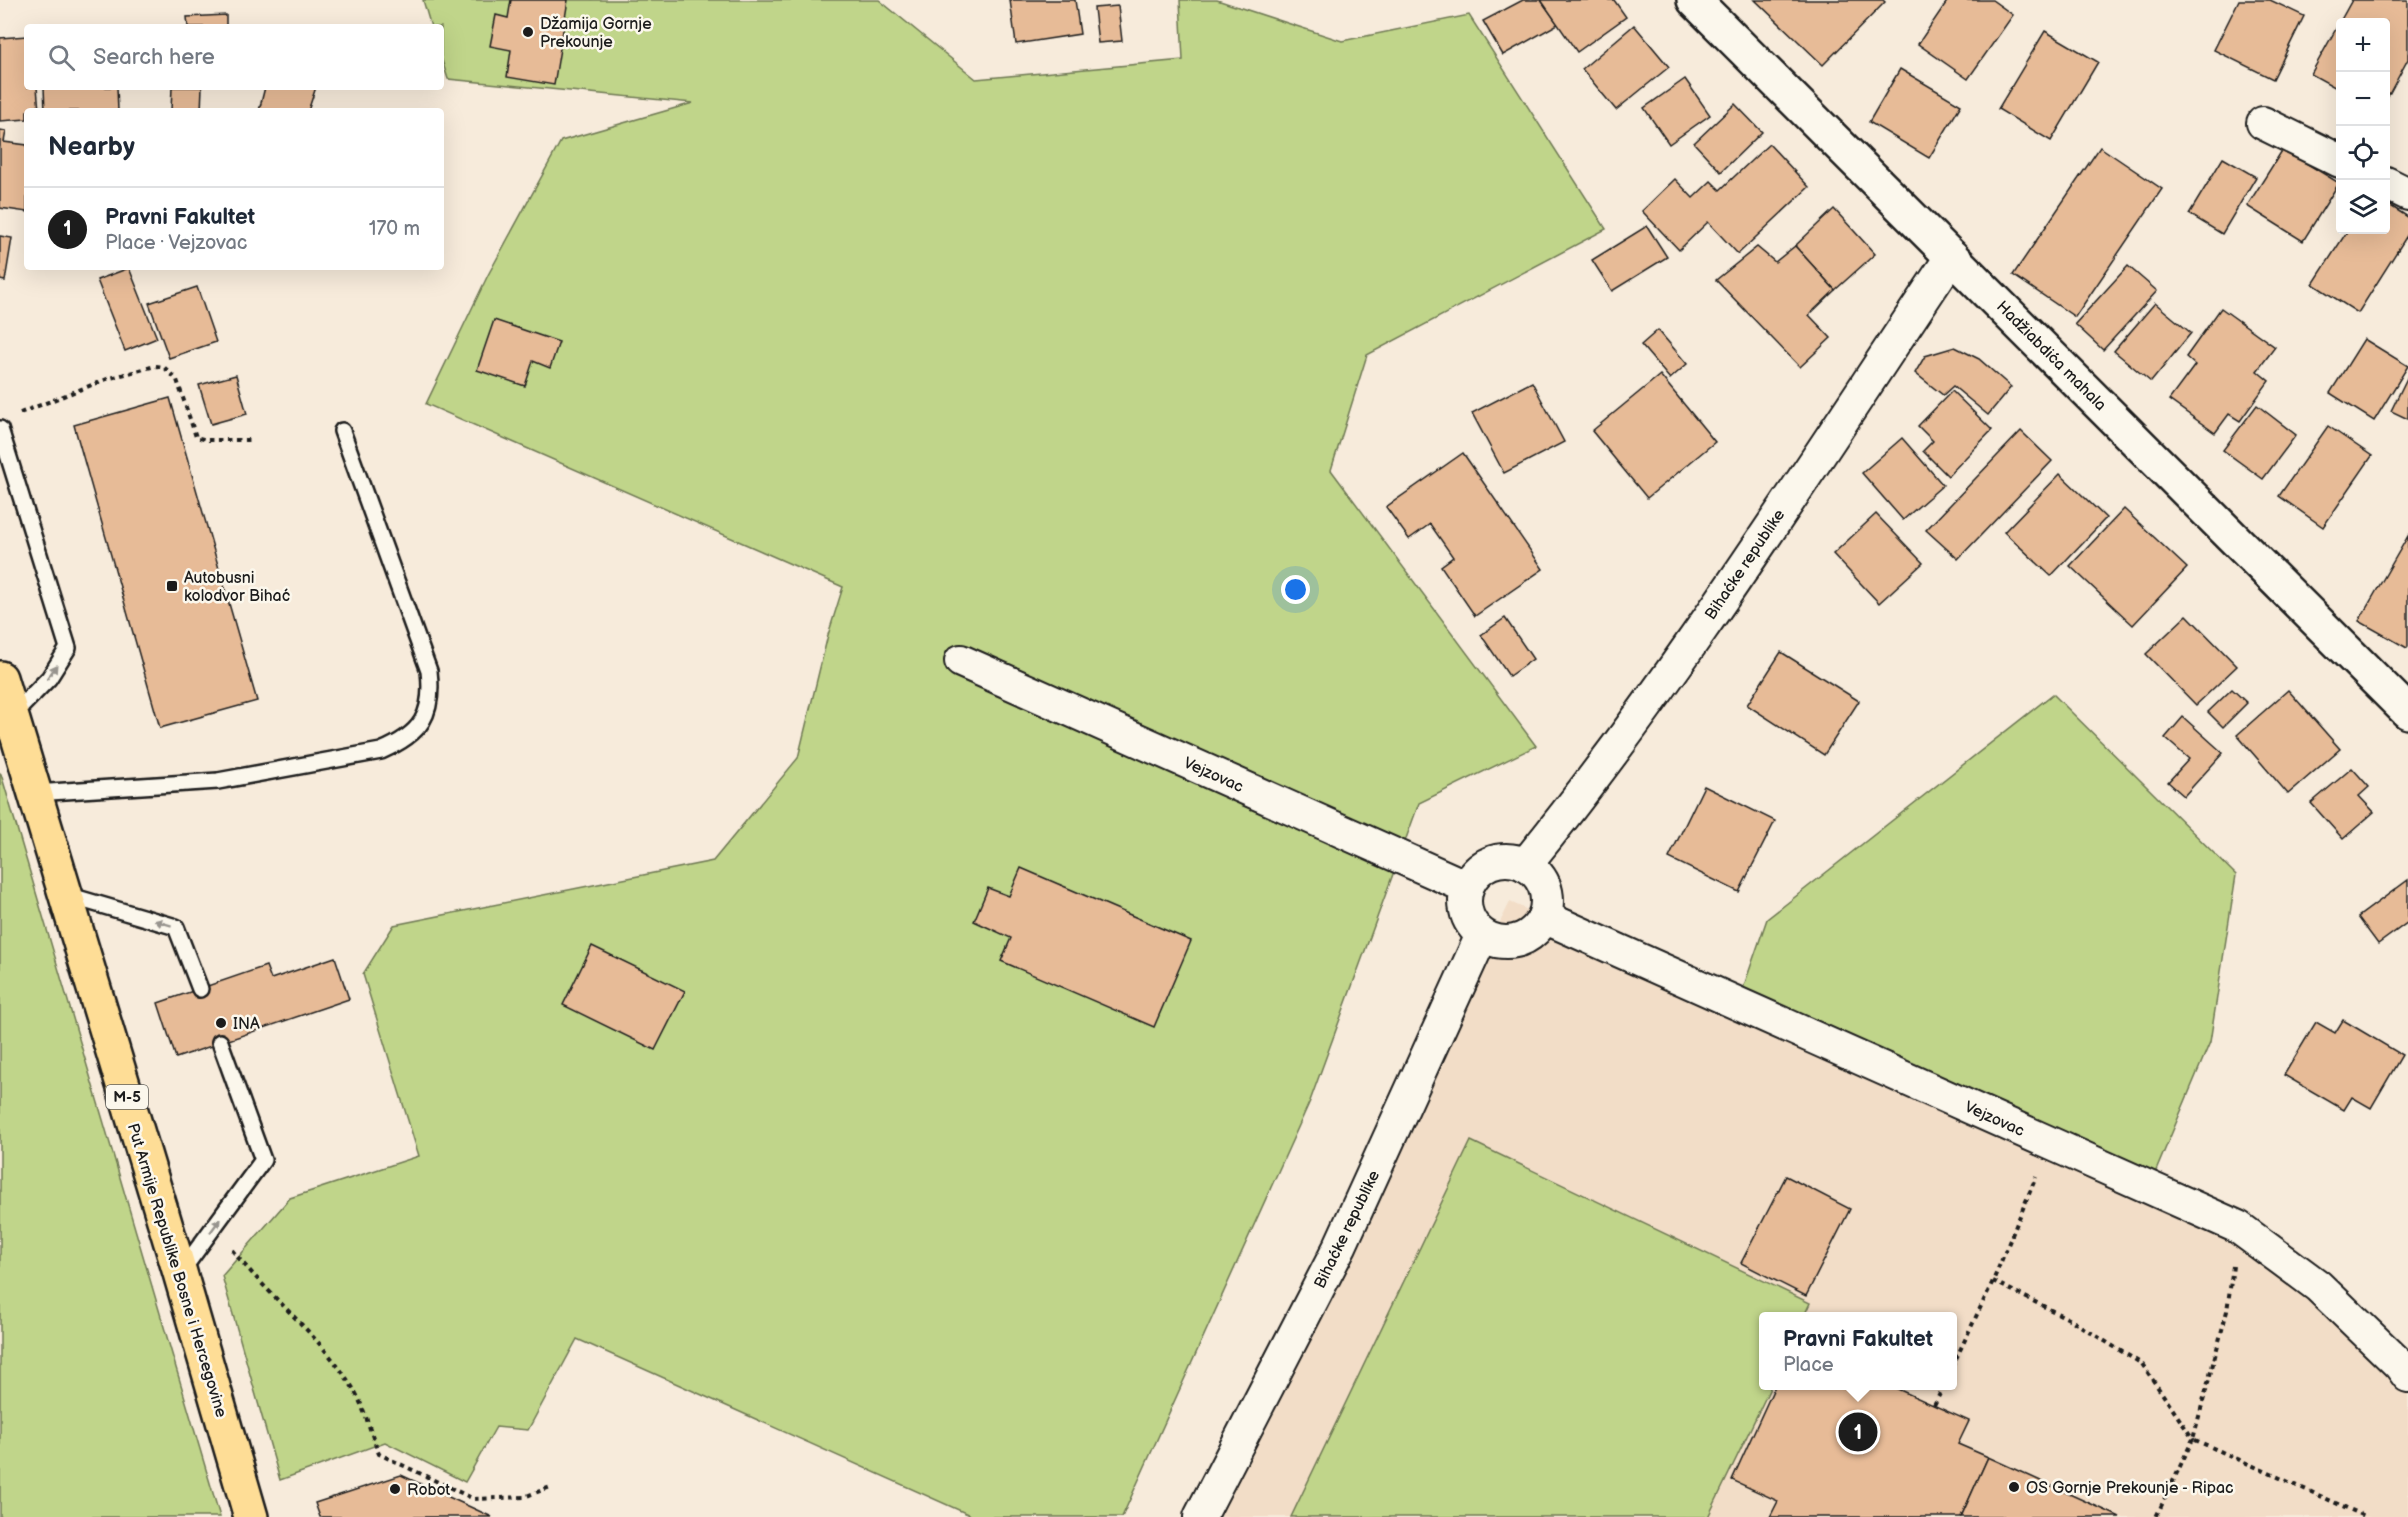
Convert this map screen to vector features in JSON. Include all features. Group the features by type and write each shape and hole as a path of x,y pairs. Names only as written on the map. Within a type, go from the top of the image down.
{"main road":[{"name":"Put Armije Republike Bosne i Hercegovine","path":"0,678 180,1273 251,1517"}],"street":[{"name":"Hadžiabdića mahala","path":"1694,0 2408,712"},
{"path":"2263,123 2336,159"},
{"path":"2390,185 2408,194"},
{"name":"Bihaćke republike","path":"1525,865 1584,793 1686,649 1952,256"},
{"name":"Vejzovac","path":"961,661 1467,887"},
{"path":"1498,861 1512,861 1525,865 1535,873 1546,894 1544,917 1528,936 1517,941 1493,941 1482,935 1472,925 1466,913 1464,900 1467,887 1474,874 1498,861"},
{"name":"Vejzovac","path":"1544,917 2238,1227 2318,1286 2408,1376"},
{"name":"Bihaćke republike","path":"1200,1517 1340,1246 1482,935"}],"lane":[{"path":"0,429 68,648 49,678 12,715"},
{"path":"35,793 218,781 381,751 405,740 423,721 432,696 429,670 342,430"},
{"path":"66,894 176,927 200,989"},
{"path":"180,1273 262,1160 220,1042"}],"path":[{"path":"16,416 24,410 107,379 155,366 164,367 177,380 196,437 207,440 251,440"},
{"path":"1957,1358 1993,1281 2050,1143"},
{"path":"214,1229 261,1286 316,1342 352,1386 379,1454 474,1500 524,1497 553,1486"},
{"path":"1993,1281 2069,1319 2142,1364 2193,1439 2367,1517"},
{"path":"2156,1517 2193,1439 2227,1311"},
{"path":"1934,1405 1942,1390"}],"shaded area":[{"path":"1510,902 2238,1227 2408,1376 2408,1517 1200,1517 1340,1246"}],"green space":[{"path":"423,0 879,0 976,79 1183,60 1180,0 1217,0 1342,41 1469,15 1606,229 1367,355 1331,470 1536,746 1419,803 1310,1101 1122,1517 970,1517 970,1515 577,1339 528,1430 496,1427 465,1482 385,1442 280,1480 222,1276 290,1198 419,1156 363,974 394,925 713,861 798,758 828,635 843,587 426,404 488,275 561,141 693,103 448,79 444,66 444,24 430,24"},
{"path":"2053,694 2236,875 2210,1042 2145,1197 1738,1003 1767,919"},
{"path":"1,774 220,1517 0,1517"},
{"path":"1471,1141 1810,1303 1806,1312 1759,1312 1759,1390 1769,1390 1708,1517 1291,1517"}],"building":[{"name":"Džamija Gornje Prekounje","path":"511,0 568,0 554,85 507,77 511,50 490,46 496,15 508,18"},
{"path":"1010,0 1075,0 1080,34 1016,44"},
{"path":"1523,0 1541,0 1558,24 1503,55 1483,21"},
{"path":"1541,0 1614,0 1626,17 1577,52"},
{"path":"1755,0 1883,0 1885,2 1823,65"},
{"path":"1948,0 1992,0 2013,15 1968,79 1918,44"},
{"path":"2239,0 2270,0 2304,16 2273,79 2214,50"},
{"path":"2352,0 2408,0 2408,59 2390,93 2390,18 2342,18"},
{"path":"1118,6 1122,41 1098,43 1094,8"},
{"path":"226,15 226,24 188,24 187,17"},
{"path":"281,22 308,24 281,24"},
{"path":"1634,25 1669,67 1616,110 1582,69"},
{"path":"2336,29 2336,88 2311,74"},
{"path":"2045,31 2098,62 2051,141 1998,109"},
{"path":"24,36 24,90 37,90 39,108 24,108 24,119 0,121 0,38"},
{"path":"1900,69 1961,105 1929,158 1869,122"},
{"path":"1685,79 1710,115 1669,144 1644,108"},
{"path":"44,90 117,90 118,108 45,108"},
{"path":"172,90 202,90 201,108 171,108"},
{"path":"264,90 315,90 309,108 260,108"},
{"path":"1735,104 1762,132 1721,172 1694,143"},
{"path":"0,130 6,131 4,142 24,145 24,212 0,208"},
{"path":"1769,144 1809,187 1738,254 1708,222 1679,250 1642,211 1675,179 1693,198 1711,181 1720,190"},
{"path":"2100,147 2162,189 2075,317 2013,275"},
{"path":"2283,149 2336,181 2336,188 2303,241 2247,206"},
{"path":"2223,158 2256,177 2222,234 2189,214"},
{"path":"2390,206 2408,217 2408,234 2358,313 2313,284 2345,234 2390,234"},
{"path":"1834,209 1875,254 1835,290 1795,246"},
{"path":"1647,226 1667,257 1612,291 1592,260"},
{"path":"0,236 12,238 5,281 0,280"},
{"path":"1795,246 1835,290 1809,315 1831,338 1800,367 1716,280 1757,247 1775,262"},
{"path":"2128,266 2157,291 2103,350 2075,324"},
{"path":"130,270 157,338 125,351 97,280"},
{"path":"197,287 216,342 169,358 149,303"},
{"path":"2155,303 2191,333 2151,382 2114,351"},
{"path":"2221,308 2275,347 2257,371 2269,381 2240,421 2229,414 2215,433 2169,400 2195,365 2186,357"},
{"path":"494,320 559,342 550,368 533,361 525,386 477,370"},
{"path":"1658,330 1687,364 1670,379 1641,345"},
{"path":"2364,339 2408,366 2374,421 2330,393"},
{"path":"1955,347 1979,359 2011,387 1988,415 1953,386 1943,395 1915,373 1925,356"},
{"path":"236,375 247,414 211,424 199,385"},
{"path":"1660,375 1715,442 1647,498 1592,431"},
{"path":"2408,376 2408,419 2391,411"},
{"path":"1532,382 1564,442 1504,473 1472,413"},
{"path":"1952,391 1992,430 1948,476 1923,451 1933,441 1918,426"},
{"name":"Autobusni kolodvor Bihać","path":"170,398 257,701 160,728 74,425"},
{"path":"2257,405 2296,435 2263,479 2223,450"},
{"path":"2328,426 2372,456 2323,527 2279,496"},
{"path":"2021,431 2052,461 1958,559 1926,530"},
{"path":"1902,438 1943,485 1903,520 1862,473"},
{"path":"1463,453 1543,569 1475,616 1441,566 1453,557 1430,524 1409,539 1386,507"},
{"path":"2060,474 2106,518 2051,576 2004,532"},
{"path":"2124,509 2187,568 2133,625 2070,566"},
{"path":"1876,514 1923,563 1879,603 1833,554"},
{"path":"2408,536 2408,647 2407,648 2359,621"},
{"path":"2187,615 2237,666 2196,705 2146,654"},
{"path":"1505,618 1533,659 1509,676 1481,635"},
{"path":"1781,652 1859,701 1824,755 1747,705"},
{"path":"2232,689 2247,703 2223,727 2208,712"},
{"path":"2288,690 2340,749 2288,794 2237,735"},
{"path":"2183,717 2223,753 2184,796 2168,782 2189,759 2165,738"},
{"path":"2352,768 2369,787 2359,796 2374,812 2343,839 2311,803"},
{"path":"1704,786 1775,821 1739,892 1669,858"},
{"path":"1021,868 1191,941 1154,1027 1001,961 1011,938 974,921 988,888 1009,896"},
{"path":"2408,880 2408,922 2378,944 2358,917"},
{"path":"592,946 685,991 655,1050 563,1005"},
{"name":"INA","path":"335,957 349,999 176,1058 158,1003 266,966 271,979"},
{"path":"2343,1020 2402,1055 2371,1108 2352,1097 2344,1110 2284,1075 2316,1022 2335,1033"},
{"path":"1786,1176 1850,1209 1806,1296 1741,1263"},
{"path":"1773,1390 1900,1390 1969,1421 1958,1444 1988,1457 1961,1517 1770,1517 1778,1501 1732,1480"},
{"name":"OS Gornje Prekounje - Ripac","path":"1988,1457 2120,1517 1961,1517"},
{"name":"Robot","path":"401,1475 492,1517 320,1517 315,1503"}],"place":[{"name":"Džamija Gornje Prekounje","path":"528,32"},
{"name":"Autobusni kolodvor Bihać","path":"172,586"},
{"name":"INA","path":"221,1023"},
{"name":"Pravni Fakultet","path":"1858,1432"},
{"name":"OS Gornje Prekounje - Ripac","path":"2014,1487"},
{"name":"Robot","path":"395,1489"}]}
